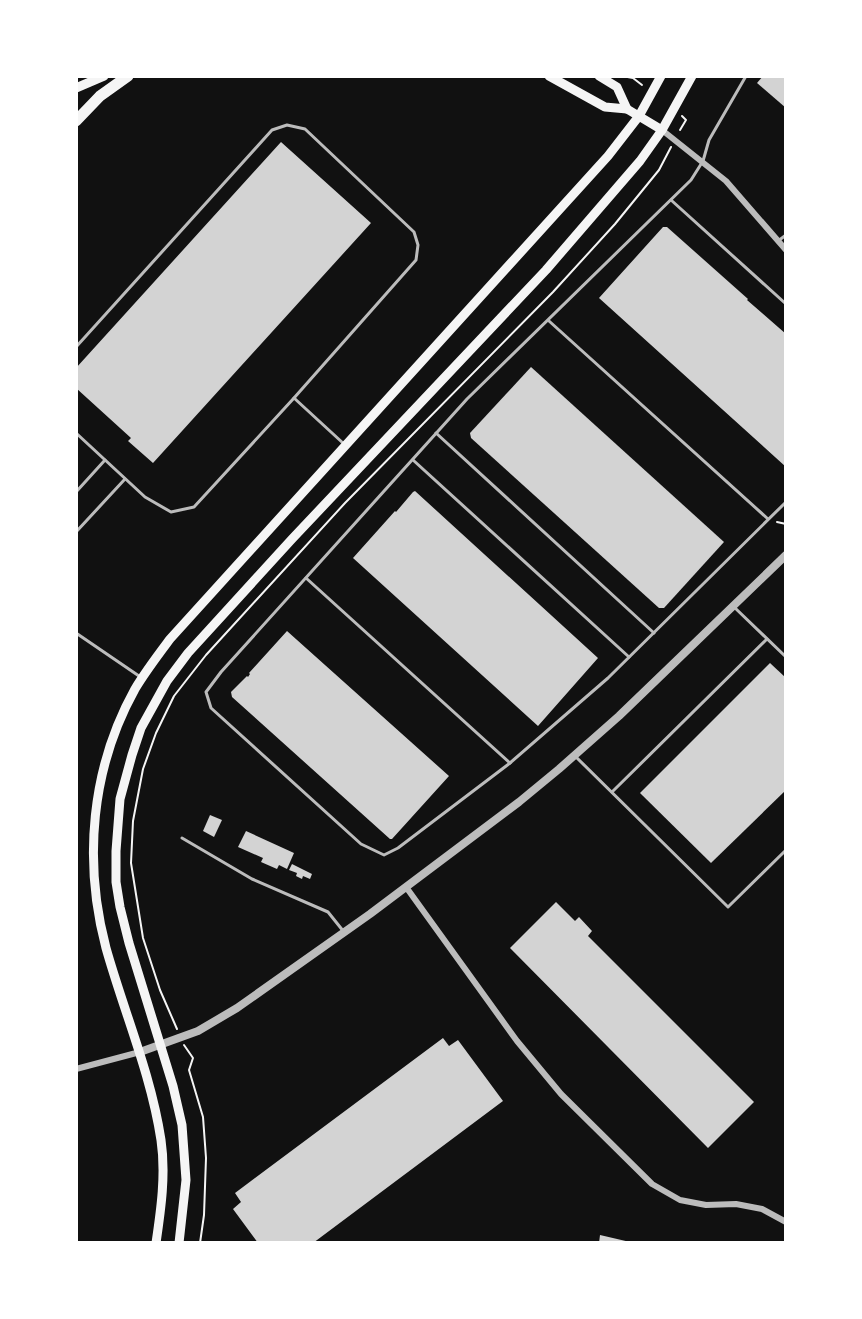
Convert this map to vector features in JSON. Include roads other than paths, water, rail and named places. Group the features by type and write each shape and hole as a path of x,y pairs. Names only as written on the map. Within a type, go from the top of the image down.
{"highway":[{"path":"76,121 100,96 128,76"}],"main road":[{"path":"76,88 104,76"},
{"path":"549,76 605,107 627,109 662,130"},
{"path":"599,76 617,87 627,109"},
{"path":"156,1243 162,1189 161,1142 140,1052 106,948 93,877 96,807 106,759 122,716 170,639 608,156 639,116 661,76"},
{"path":"179,1243 186,1180 182,1125 129,943 116,882 120,799 132,755 151,709 188,653 546,270 640,161 662,130 692,76"}],"street":[{"path":"662,130 726,181 786,250"},
{"path":"76,1069 140,1052 198,1031 225,1016 344,932 519,802 575,756 786,555"},
{"path":"406,887 517,1041 561,1094 652,1184 680,1200 762,1209 786,1222"}],"lane":[{"path":"746,76 709,140 703,161 691,180 436,433 221,672 206,692 211,708 361,844 384,855 398,848 510,763 608,678 786,502"},
{"path":"76,347 272,130 287,125 305,129 414,232 418,245 416,260 194,507 171,512 145,497 76,433"},
{"path":"671,200 786,304"},
{"path":"778,241 786,235"},
{"path":"549,321 768,519"},
{"path":"294,398 345,445"},
{"path":"436,433 654,633"},
{"path":"413,459 629,657"},
{"path":"76,492 105,460"},
{"path":"76,532 125,479"},
{"path":"306,578 510,763"},
{"path":"733,606 786,657"},
{"path":"76,633 143,678"},
{"path":"612,792 767,639"},
{"path":"575,756 728,907 786,850"},
{"path":"182,838 252,879 328,912 344,932"}]}
